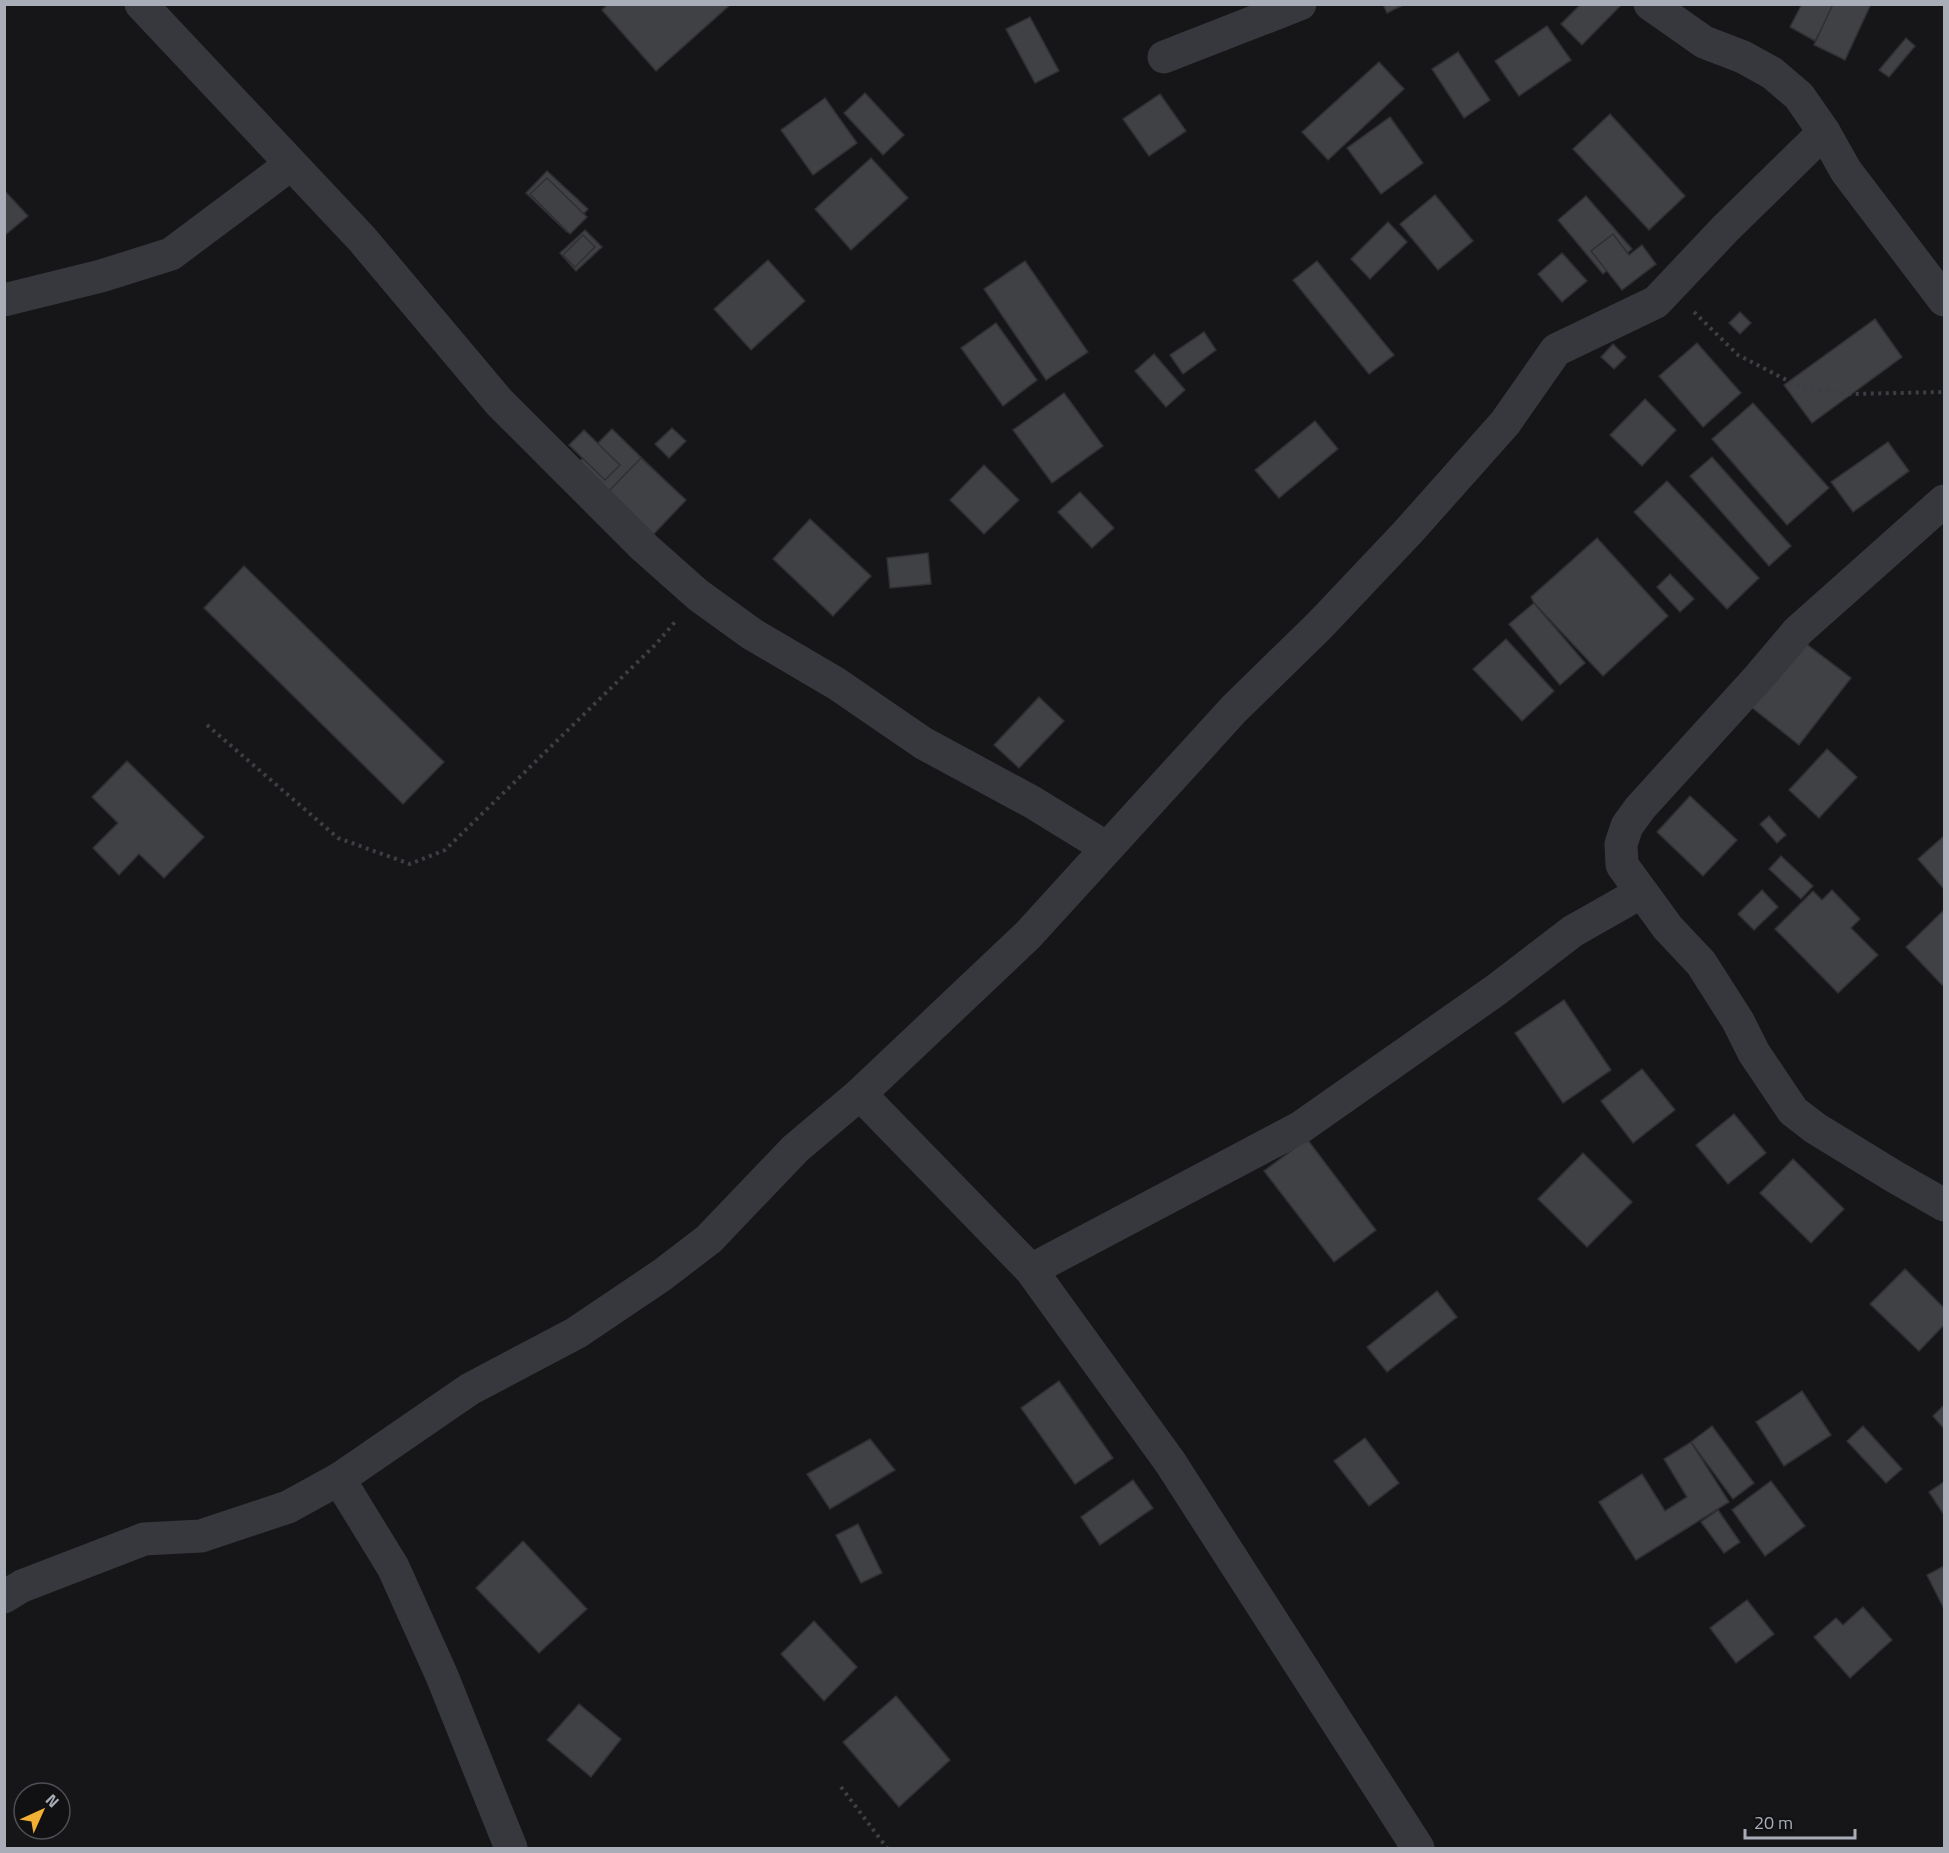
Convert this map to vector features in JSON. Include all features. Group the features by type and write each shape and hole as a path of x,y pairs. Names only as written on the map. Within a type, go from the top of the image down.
{"street":[{"path":"141,4 362,239 499,402 644,547 698,595 752,634 837,684 923,743 1032,802 1107,848"},
{"path":"1164,57 1300,4"},
{"path":"1650,4 1704,42 1743,57 1772,73 1799,96 1824,132 1846,171 1944,300"},
{"path":"4,1597 22,1586 144,1539 201,1536 288,1507 339,1479 470,1389 576,1333 662,1275 709,1239 795,1149 860,1094 1028,935 1234,709 1320,625 1408,532 1505,423 1556,350 1656,302 1725,229 1824,132"},
{"path":"4,300 101,276 171,254 291,164"},
{"path":"1944,501 1798,631 1640,808 1627,826 1621,844 1622,865 1640,893 1668,928 1701,963 1738,1021 1754,1053 1793,1111 1815,1128 1895,1178 1944,1205"},
{"path":"1031,1270 1301,1127 1496,990 1573,931 1640,893"},
{"path":"860,1094 1031,1270 1170,1462 1418,1848"},
{"path":"339,1479 393,1567 442,1676 511,1848"}],"path":[{"path":"1670,288 1738,354 1800,387 1852,394 1944,392"},
{"path":"207,725 338,837 411,864 445,850 656,644 698,595"},
{"path":"841,1787 887,1848"}],"building":[{"path":"608,4 731,4 656,71 602,10"},
{"path":"1383,4 1405,4 1387,13"},
{"path":"1581,4 1622,4 1582,45 1561,24"},
{"path":"1802,4 1835,4 1815,41 1790,27"},
{"path":"1833,4 1871,4 1845,60 1814,45"},
{"path":"1030,17 1059,71 1035,83 1006,29"},
{"path":"1547,26 1571,60 1519,96 1495,61"},
{"path":"1906,38 1915,46 1889,77 1879,70"},
{"path":"1458,52 1490,100 1464,118 1432,69"},
{"path":"1379,62 1404,89 1328,160 1302,132"},
{"path":"865,93 904,135 883,155 844,113"},
{"path":"1160,94 1186,131 1149,156 1123,119"},
{"path":"825,98 857,143 813,175 781,130"},
{"path":"1610,114 1685,196 1649,230 1573,149"},
{"path":"1390,117 1423,163 1381,194 1347,148"},
{"path":"871,158 908,198 851,250 815,209"},
{"path":"547,171 588,209 567,232 526,193"},
{"path":"547,178 587,217 570,234 530,194"},
{"path":"4,190 28,216 4,236"},
{"path":"1435,195 1473,241 1438,270 1400,224"},
{"path":"1586,196 1632,249 1603,274 1558,220"},
{"path":"1388,222 1407,242 1370,279 1351,259"},
{"path":"585,230 602,247 576,271 560,253"},
{"path":"1613,234 1629,255 1642,245 1656,264 1622,290 1591,251"},
{"path":"583,235 595,247 575,267 563,255"},
{"path":"1562,253 1587,281 1562,302 1538,274"},
{"path":"768,260 805,301 751,350 714,309"},
{"path":"1025,261 1088,352 1046,380 984,289"},
{"path":"1317,261 1394,355 1369,374 1293,280"},
{"path":"1740,312 1751,323 1740,334 1729,323"},
{"path":"1875,319 1902,357 1812,423 1784,385"},
{"path":"996,323 1037,380 1003,406 961,348"},
{"path":"1204,332 1216,350 1183,374 1170,355"},
{"path":"1697,343 1741,393 1703,427 1659,376"},
{"path":"1613,344 1626,357 1614,369 1601,357"},
{"path":"1154,354 1185,390 1166,407 1135,371"},
{"path":"1064,393 1103,446 1052,483 1013,430"},
{"path":"1645,399 1676,430 1642,466 1610,435"},
{"path":"1753,403 1829,488 1787,525 1712,439"},
{"path":"1315,421 1338,449 1279,498 1255,470"},
{"path":"672,428 686,441 669,458 655,444"},
{"path":"612,429 683,498 650,532 578,463"},
{"path":"584,430 620,465 605,480 569,445"},
{"path":"1888,442 1909,471 1853,512 1831,482"},
{"path":"1712,457 1791,546 1769,566 1690,476"},
{"path":"641,458 686,500 650,538 604,496"},
{"path":"984,465 1019,500 984,534 950,500"},
{"path":"1667,481 1759,578 1727,609 1634,512"},
{"path":"1080,492 1114,528 1092,548 1058,512"},
{"path":"810,519 871,576 833,616 773,559"},
{"path":"1597,538 1668,616 1603,676 1534,603 1531,597"},
{"path":"928,553 931,584 890,588 887,558"},
{"path":"244,566 444,762 403,804 204,608"},
{"path":"1670,574 1694,599 1680,612 1657,587"},
{"path":"1534,603 1585,663 1560,685 1509,624"},
{"path":"1796,636 1851,678 1799,745 1745,702"},
{"path":"1506,639 1554,691 1522,721 1473,669"},
{"path":"1039,697 1064,721 1019,768 994,745"},
{"path":"1827,749 1857,777 1819,818 1789,790"},
{"path":"127,761 204,837 164,878 139,854 119,875 93,848 118,823 92,797"},
{"path":"1690,796 1737,840 1703,876 1657,832"},
{"path":"1769,816 1786,835 1777,843 1760,824"},
{"path":"1944,836 1944,889 1918,859"},
{"path":"1781,856 1813,886 1801,899 1769,869"},
{"path":"1762,890 1778,907 1754,930 1738,914"},
{"path":"1832,890 1860,919 1851,928 1878,955 1838,993 1775,929 1813,891 1822,900"},
{"path":"1943,911 1944,983 1942,985 1906,947"},
{"path":"1564,1000 1611,1070 1563,1103 1515,1033"},
{"path":"1642,1069 1675,1110 1633,1143 1601,1101"},
{"path":"1734,1114 1766,1153 1728,1184 1696,1145"},
{"path":"1307,1139 1376,1230 1334,1262 1264,1171"},
{"path":"1583,1153 1632,1202 1587,1247 1538,1199"},
{"path":"1793,1159 1844,1209 1811,1243 1760,1193"},
{"path":"1905,1269 1944,1308 1944,1325 1919,1351 1870,1304"},
{"path":"1437,1291 1457,1317 1387,1372 1367,1347"},
{"path":"1059,1381 1113,1458 1075,1484 1021,1408"},
{"path":"1802,1391 1831,1435 1784,1466 1756,1422"},
{"path":"1944,1405 1944,1429 1933,1416"},
{"path":"1712,1426 1754,1483 1733,1499 1691,1442"},
{"path":"1863,1426 1902,1469 1886,1483 1847,1441"},
{"path":"1365,1438 1399,1483 1369,1506 1334,1461"},
{"path":"870,1439 895,1470 830,1509 807,1474"},
{"path":"1691,1442 1729,1502 1636,1560 1599,1502 1642,1474 1665,1511 1687,1497 1664,1459"},
{"path":"1133,1480 1153,1508 1100,1545 1081,1517"},
{"path":"1771,1481 1805,1526 1765,1556 1732,1510"},
{"path":"1944,1482 1944,1515 1929,1492"},
{"path":"1718,1510 1740,1542 1724,1553 1701,1522"},
{"path":"858,1524 882,1573 861,1583 836,1535"},
{"path":"523,1541 587,1609 539,1653 476,1588"},
{"path":"1944,1566 1944,1609 1927,1575"},
{"path":"1747,1600 1774,1634 1736,1663 1710,1628"},
{"path":"1863,1607 1892,1640 1850,1678 1814,1637 1836,1618 1843,1625"},
{"path":"814,1621 857,1667 824,1701 781,1654"},
{"path":"896,1696 950,1760 899,1807 843,1742"},
{"path":"579,1704 621,1739 591,1777 547,1740"}]}
